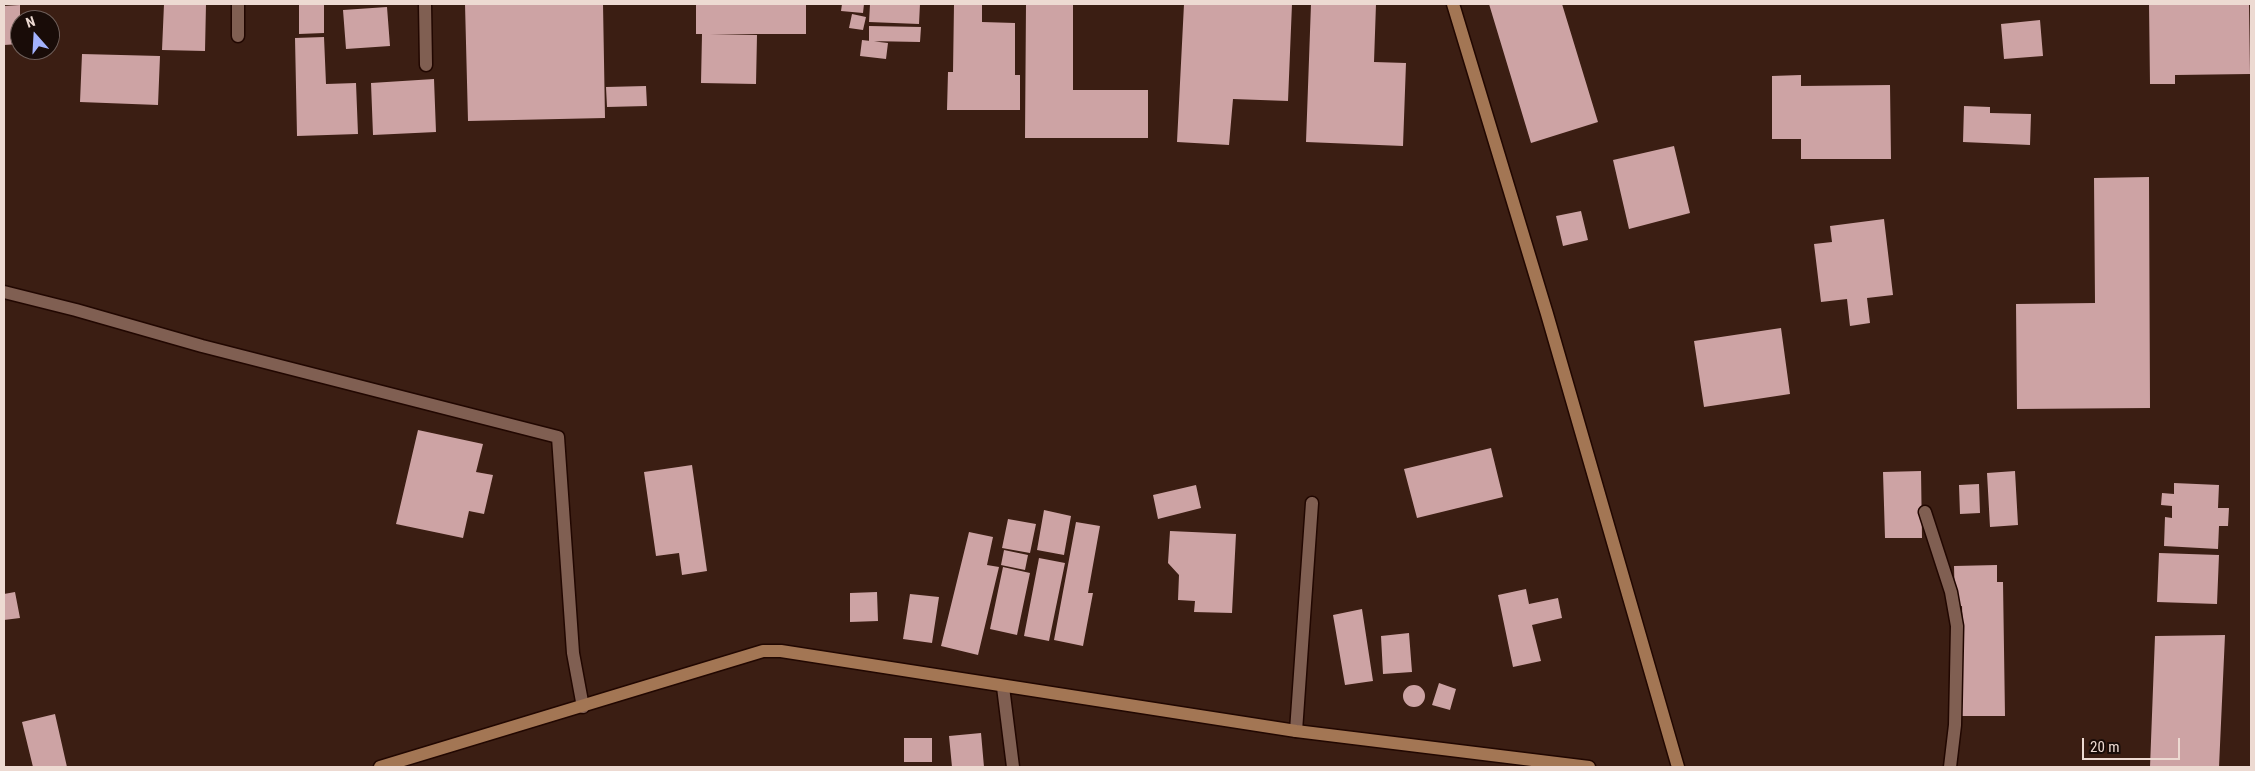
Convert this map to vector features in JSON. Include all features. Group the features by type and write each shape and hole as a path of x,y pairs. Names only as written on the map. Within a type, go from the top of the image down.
{"street":[{"path":"238,4 238,36"},
{"path":"425,4 426,65"},
{"path":"1453,4 1544,304 1678,767"},
{"path":"4,292 76,310 202,346 558,436 573,654 583,707"},
{"path":"1296,731 1312,503"},
{"path":"1926,512 1951,592 1957,626 1955,725 1950,767"},
{"path":"380,767 583,707 763,650 781,651 1296,731 1589,767"},
{"path":"1003,687 1013,767"}],"building":[{"path":"164,4 206,4 205,51 162,50"},
{"path":"299,4 324,4 324,33 299,34"},
{"path":"465,4 603,4 605,118 468,121"},
{"path":"696,4 806,4 806,34 710,34 757,35 756,84 701,83 702,34 696,34"},
{"path":"842,4 864,4 863,13 841,11"},
{"path":"870,4 920,4 919,24 869,22"},
{"path":"954,4 982,5 982,22 1015,23 1015,75 1020,75 1020,110 947,110 948,72 953,72"},
{"path":"1026,4 1073,4 1073,90 1148,90 1148,138 1025,138"},
{"path":"1184,4 1292,4 1288,101 1233,99 1229,145 1177,142"},
{"path":"1311,4 1376,4 1374,62 1406,63 1403,146 1306,142"},
{"path":"1489,4 1562,4 1598,122 1531,143"},
{"path":"2149,4 2249,4 2250,74 2175,75 2175,84 2150,84"},
{"path":"20,5 20,10 10,10 10,45 4,45 4,6"},
{"path":"387,7 390,46 346,49 343,10"},
{"path":"852,14 866,17 863,30 849,28"},
{"path":"2040,20 2043,56 2004,59 2001,24"},
{"path":"869,26 921,27 920,42 869,41"},
{"path":"324,37 326,84 356,83 358,134 297,136 295,38"},
{"path":"862,40 888,43 886,59 860,56"},
{"path":"82,54 160,56 158,105 80,102"},
{"path":"1801,75 1801,86 1890,85 1891,159 1801,159 1801,139 1772,139 1772,76"},
{"path":"434,79 436,132 373,135 371,83"},
{"path":"646,86 647,106 607,107 606,87"},
{"path":"1964,106 1990,107 1990,113 2031,114 2030,145 1963,142"},
{"path":"1674,146 1690,213 1629,229 1613,160"},
{"path":"2149,177 2150,408 2017,409 2016,304 2095,303 2094,178"},
{"path":"1581,211 1588,240 1563,246 1556,216"},
{"path":"1884,219 1893,295 1867,298 1870,323 1850,326 1847,299 1821,302 1814,244 1832,242 1830,226"},
{"path":"1781,328 1790,394 1704,407 1694,341"},
{"path":"418,430 483,444 476,472 493,475 484,514 469,511 463,538 396,524"},
{"path":"1491,448 1503,497 1417,518 1404,469"},
{"path":"692,465 707,571 682,575 679,553 656,556 644,472"},
{"path":"1921,471 1922,538 1885,538 1883,472"},
{"path":"2015,471 2018,525 1990,527 1987,473"},
{"path":"2174,483 2219,485 2218,508 2229,508 2228,526 2219,526 2218,549 2164,546 2165,517 2172,518 2172,506 2161,505 2162,493 2174,494"},
{"path":"1979,484 1980,513 1960,514 1959,485"},
{"path":"1196,485 1201,508 1158,519 1153,495"},
{"path":"1044,510 1071,516 1064,555 1037,550"},
{"path":"1008,519 1036,524 1030,553 1002,548"},
{"path":"1076,522 1100,526 1088,593 1093,593 1083,646 1054,640"},
{"path":"1170,531 1236,534 1232,613 1194,612 1195,601 1178,600 1179,575 1168,563"},
{"path":"969,532 993,537 987,565 999,567 978,655 941,646"},
{"path":"1004,550 1028,555 1025,570 1001,565"},
{"path":"2159,553 2219,555 2217,604 2157,602"},
{"path":"1039,558 1065,563 1049,641 1024,636"},
{"path":"1997,565 1997,582 2003,582 2005,716 1958,716 1958,634 1963,634 1962,606 1955,607 1954,566"},
{"path":"1003,567 1030,573 1017,635 990,629"},
{"path":"1526,589 1529,604 1558,598 1562,618 1532,625 1541,661 1513,667 1498,595"},
{"path":"15,592 20,618 4,620 4,594"},
{"path":"877,592 878,621 850,622 850,593"},
{"path":"910,594 939,597 932,643 903,639"},
{"path":"1362,609 1373,681 1345,685 1333,615"},
{"path":"1409,633 1412,672 1383,674 1381,636"},
{"path":"2225,635 2219,767 2150,767 2155,636"},
{"path":"1439,683 1456,689 1450,710 1432,705"},
{"path":"1414,685 1422,688 1425,696 1422,704 1414,707 1406,704 1403,696 1406,688"},
{"path":"55,714 67,767 33,767 22,722"},
{"path":"981,733 984,767 952,767 949,736"},
{"path":"904,738 932,738 932,762 904,762"}]}
